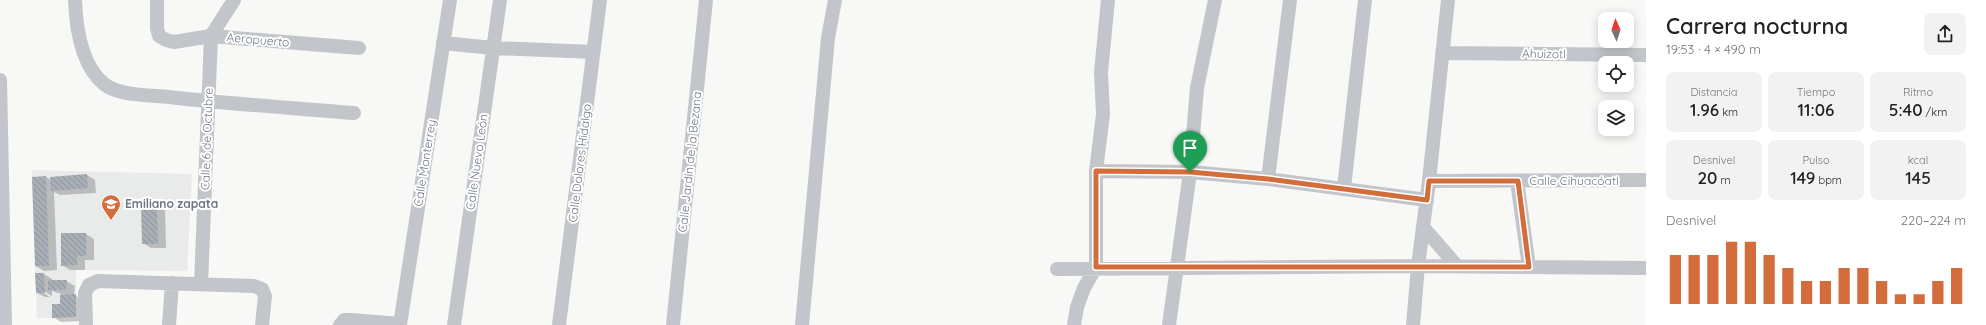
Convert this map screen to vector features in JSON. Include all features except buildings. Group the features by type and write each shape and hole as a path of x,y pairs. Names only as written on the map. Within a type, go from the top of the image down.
{"street":[{"path":"75,0 78,33 89,66 104,84 125,93 208,102 354,113"},
{"name":"Aeropuerto","path":"157,0 157,28 159,36 174,42 211,36 359,48"},
{"name":"Calle 6 de Octubre","path":"201,284 211,36 234,0"},
{"name":"Calle Monterrey","path":"400,324 450,0"},
{"name":"Calle Nuevo León","path":"454,325 500,0"},
{"name":"Calle Dolores Hidalgo","path":"559,325 600,0"},
{"name":"Calle Jardín de la Bezana","path":"673,325 706,0"},
{"path":"802,325 828,38 834,0"},
{"path":"1074,325 1077,307 1084,288 1096,267 1096,171 1103,114 1101,72 1108,0"},
{"path":"1169,325 1190,172 1197,88 1215,0"},
{"path":"1268,179 1290,0"},
{"path":"1344,188 1365,0"},
{"path":"1413,325 1418,266 1427,200 1448,0"},
{"path":"443,43 493,48 593,52"},
{"name":"Ahuizotl","path":"1442,53 1646,55"},
{"path":"0,80 5,325"},
{"path":"1096,171 1190,172 1268,179 1427,200"},
{"name":"Calle Cihuacóatl","path":"1429,181 1646,180"},
{"path":"1518,181 1529,267"},
{"path":"1423,227 1457,266"},
{"path":"1057,269 1096,267 1177,268 1418,266 1646,268"},
{"path":"86,325 85,294 89,285 98,281 254,286 262,289 265,296 262,325"},
{"path":"169,325 172,283"},
{"path":"340,325 344,320 400,324"}],"shaded area":[{"name":"Emiliano zapata","path":"32,170 192,174 187,271 76,270 76,317 37,318"}],"place":[{"name":"Emiliano zapata","path":"111,221"}],"route":[{"path":"1096,171 1190,172 1268,179 1427,200 1429,181 1518,181 1529,267 1096,267 1096,171"}]}
